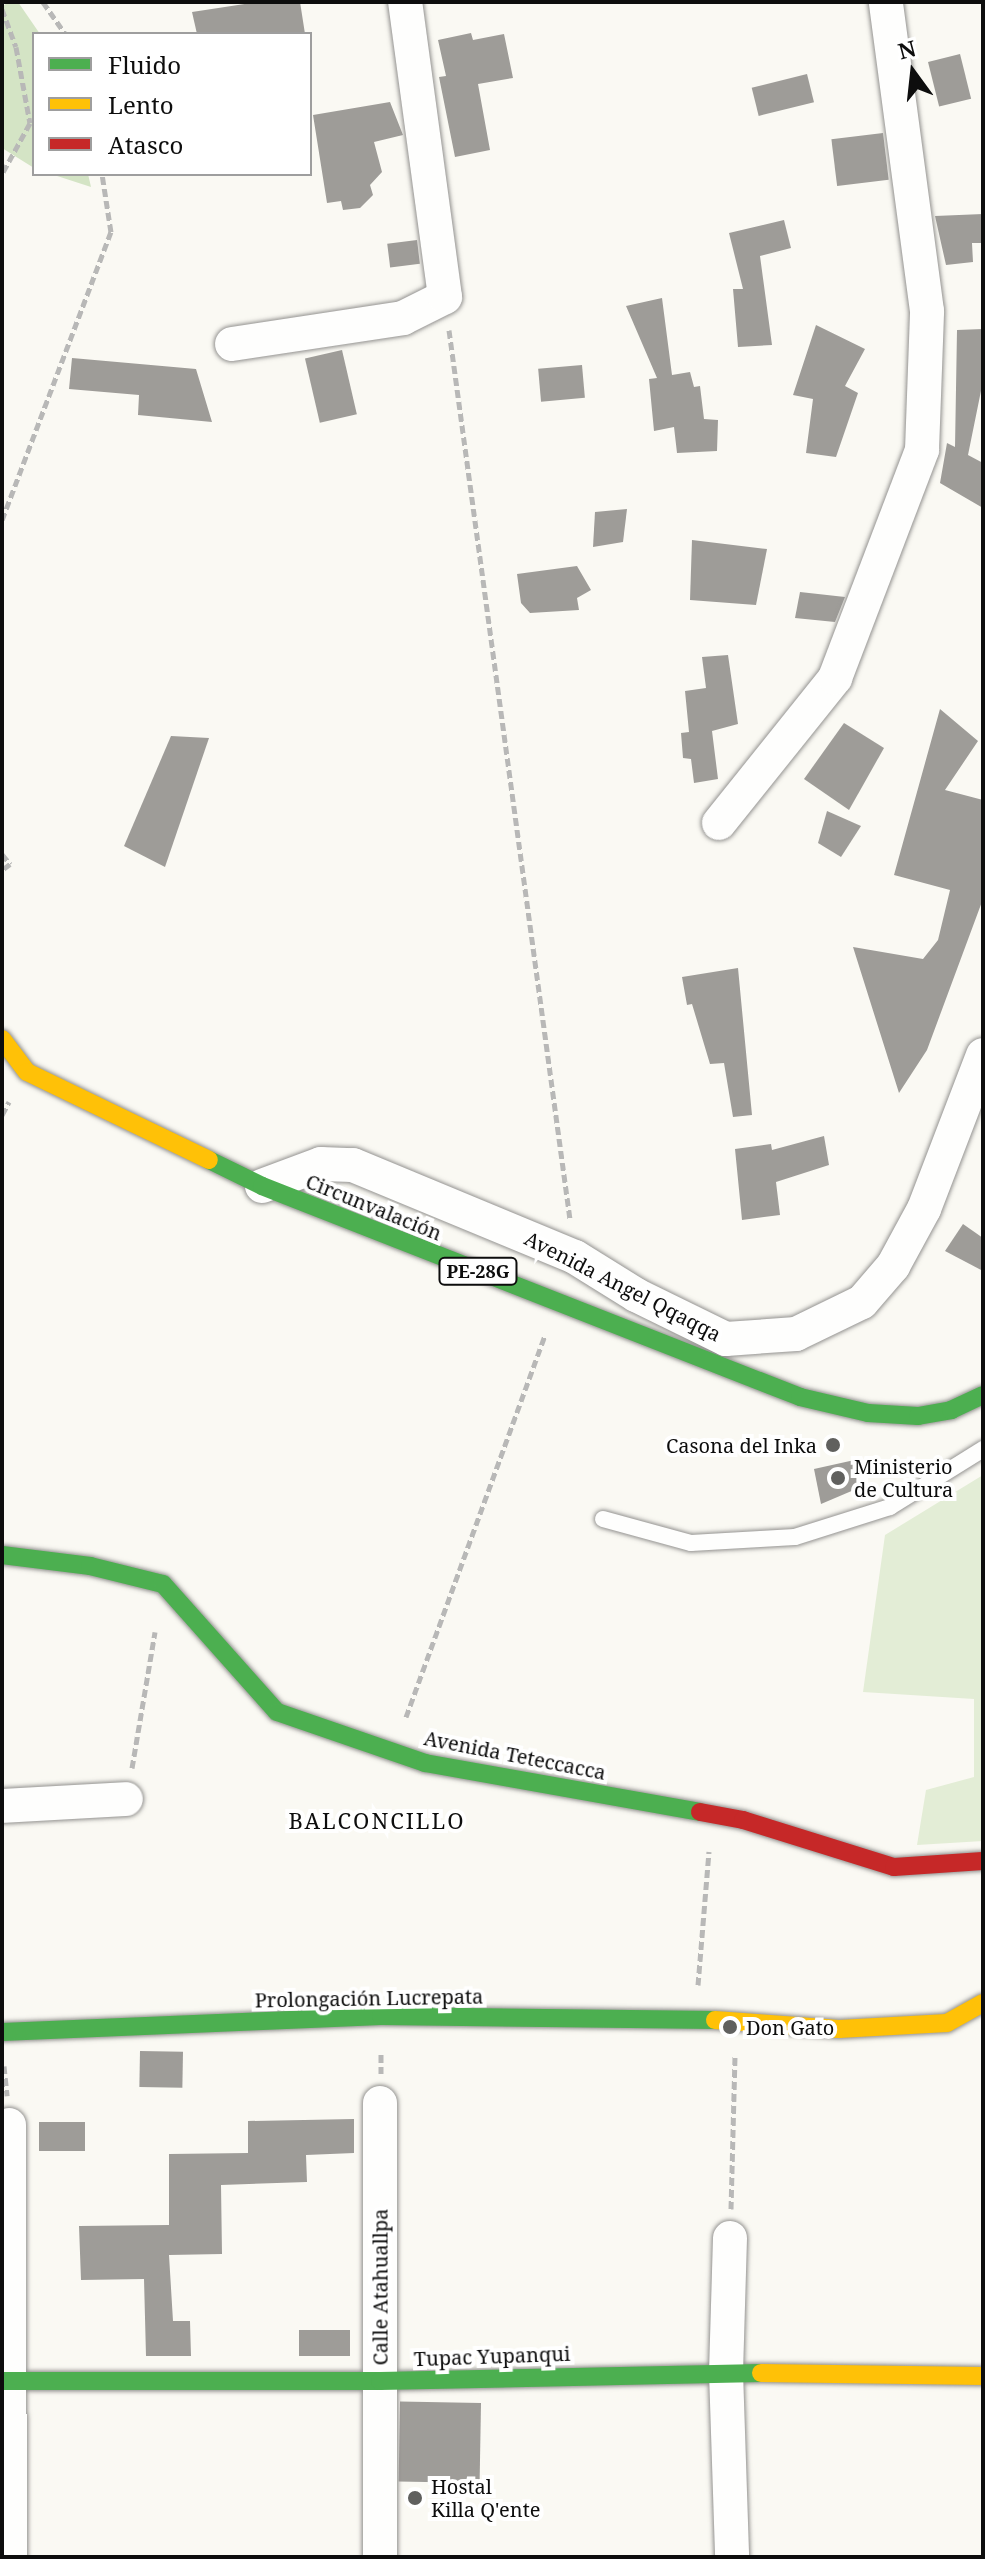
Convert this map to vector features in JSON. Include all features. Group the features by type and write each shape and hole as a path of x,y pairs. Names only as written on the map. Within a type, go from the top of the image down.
{"main road":[{"name":"Circunvalación","path":"2,1039 27,1072 262,1186 800,1397 868,1413 918,1416 951,1410 983,1395"},
{"path":"2,1555 90,1566 163,1584"},
{"name":"Avenida Teteccacca","path":"163,1584 277,1712 425,1763 712,1814 894,1867 983,1861"},
{"name":"Prolongación Lucrepata","path":"2,2032 381,2016 736,2020 839,2029 947,2023 983,2003"},
{"name":"Tupac Yupanqui","path":"6,2380 380,2381 726,2372 983,2376"}],"street":[{"path":"232,344 403,318 429,309 445,297 405,2"},
{"path":"719,823 835,678 922,450 927,311 886,2"},
{"name":"Avenida Angel Qqaqqa","path":"262,1186 321,1164 353,1165 575,1257 636,1295 726,1339 796,1334 862,1302 893,1266 924,1209 983,1055"},
{"path":"2,1806 126,1799"},
{"name":"Calle Atahuallpa","path":"380,2103 380,2557"},
{"path":"9,2125 6,2380 10,2557"},
{"path":"730,2238 726,2372 732,2557"}],"lane":[{"path":"603,1519 691,1543 795,1537 890,1507 983,1449"}],"path":[{"path":"43,2 64,32"},
{"path":"2,9 16,47 30,123 2,174"},
{"path":"2,520 111,232 102,176"},
{"path":"445,297 575,1257"},
{"path":"2,854 10,864 2,870"},
{"path":"393,1752 551,1321"},
{"path":"126,1799 163,1584"},
{"path":"695,2020 712,1814"},
{"path":"380,2103 381,2016"},
{"path":"730,2238 736,2020"},
{"path":"3,2062 9,2125"}],"green space":[{"path":"8,2 18,2 39,32 32,32 32,167 2,148 2,7"},
{"path":"57,176 88,176 91,187"},
{"path":"983,1475 983,1841 917,1845 926,1790 974,1777 974,1699 863,1692 885,1535"}],"building":[{"path":"258,2 300,2 305,32 197,32 192,12"},
{"path":"471,33 473,40 504,34 513,78 478,84 490,150 455,157 439,77 446,76 438,40"},
{"path":"960,54 971,99 939,107 928,62"},
{"path":"807,74 814,102 759,116 752,88"},
{"path":"390,102 403,135 374,142 382,172 370,185 373,195 360,208 343,210 341,201 327,203 313,115"},
{"path":"883,133 889,180 837,186 831,139"},
{"path":"983,214 983,243 972,243 973,262 946,265 935,216"},
{"path":"784,220 791,248 760,256 772,345 738,347 733,289 743,289 729,233"},
{"path":"417,240 420,264 390,267 387,244"},
{"path":"662,298 672,375 690,372 694,387 700,386 704,419 718,420 717,451 677,453 674,427 654,431 649,379 657,378 626,306"},
{"path":"816,325 865,349 845,386 858,393 836,457 806,453 813,399 793,395"},
{"path":"983,329 983,381 968,455 983,463 983,508 940,483 947,443 955,447 957,330"},
{"path":"342,350 357,414 320,423 305,359"},
{"path":"72,358 196,369 212,422 138,415 139,395 69,389"},
{"path":"582,365 585,398 541,402 538,369"},
{"path":"627,509 623,542 593,547 595,512"},
{"path":"692,540 767,549 756,605 690,600"},
{"path":"577,566 591,590 577,598 579,610 530,613 521,603 517,574"},
{"path":"800,592 845,597 835,622 795,618"},
{"path":"728,655 738,724 712,731 718,779 694,783 691,759 683,758 681,733 689,732 685,691 706,688 702,657"},
{"path":"940,709 978,741 945,790 983,800 983,899 927,1050 899,1093 853,947 923,959 938,940 950,890 894,875"},
{"path":"844,723 884,748 849,810 804,779"},
{"path":"171,736 209,738 165,867 124,846"},
{"path":"827,811 861,826 841,857 818,843"},
{"path":"738,968 752,1115 733,1117 724,1063 710,1064 692,1004 687,1005 682,977"},
{"path":"824,1136 829,1165 776,1182 780,1215 742,1220 735,1149 771,1144 772,1150"},
{"path":"963,1224 983,1238 983,1271 945,1251"},
{"name":"Ministerio de Cultura","path":"859,1459 861,1487 821,1504 814,1469"},
{"path":"140,2051 183,2052 182,2088 139,2087"},
{"path":"354,2119 354,2153 306,2155 307,2182 221,2185 222,2254 169,2255 173,2321 190,2321 191,2356 146,2356 144,2279 81,2280 79,2226 169,2225 169,2154 248,2153 248,2121"},
{"path":"39,2122 85,2122 85,2151 39,2151"},
{"path":"299,2330 350,2330 350,2356 299,2356"},
{"name":"Hostal Killa Q'ente","path":"400,2402 481,2403 480,2483 399,2482"}],"traffic: fast":[{"path":"209,1160 262,1186 800,1397 868,1413 918,1416 951,1410 983,1395"},
{"path":"2,1555 90,1566 163,1584 277,1712 425,1763 700,1812"},
{"path":"2,2032 381,2016 715,2020"},
{"path":"2,2381 380,2381 761,2373"}],"traffic: slow":[{"path":"2,1039 27,1072 209,1160"},
{"path":"715,2020 839,2029 947,2023 983,2003"},
{"path":"761,2373 983,2376"}],"traffic: jam":[{"path":"700,1812 743,1820 894,1867 983,1861"}],"place":[{"name":"Casona del Inka","path":"833,1445"},
{"name":"Ministerio de Cultura","path":"838,1478"},
{"name":"Don Gato","path":"730,2027"},
{"name":"Hostal Killa Q'ente","path":"415,2498"}],"district":[{"name":"BALCONCILLO","path":"377,1821"}]}
